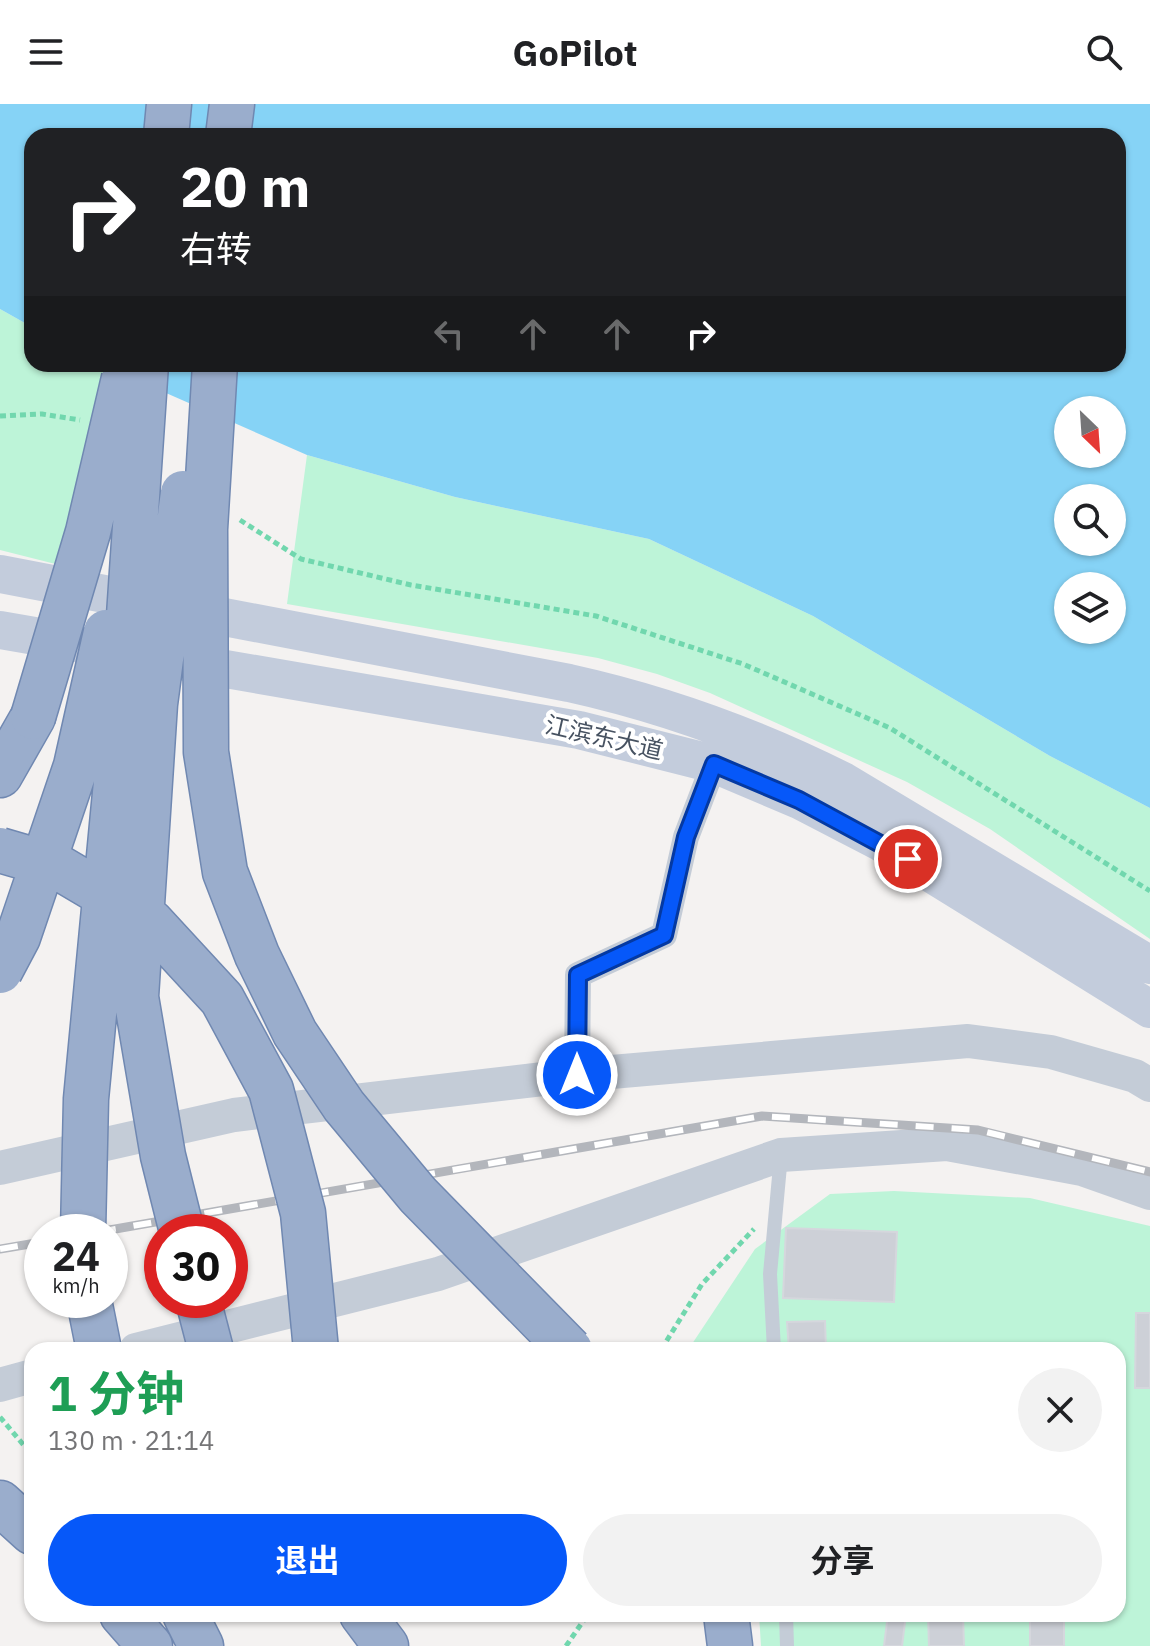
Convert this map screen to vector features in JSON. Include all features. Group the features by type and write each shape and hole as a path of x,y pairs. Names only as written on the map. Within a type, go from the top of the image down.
{"highway":[{"path":"167,128 169,104"},
{"path":"229,128 232,104"},
{"path":"0,775 33,717 88,532 126,372"},
{"path":"0,971 18,937 76,766 108,623 139,372"},
{"path":"83,1214 86,1099 122,719 145,372"},
{"path":"178,1214 163,1156 136,997 155,704 199,372"},
{"path":"215,372 205,529 206,752 225,872 257,955 295,1033 344,1106 418,1195 562,1342"},
{"path":"0,850 58,867 151,922 222,999 271,1090 303,1213 315,1342"},
{"path":"93,1318 97,1342"},
{"path":"203,1318 209,1342"},
{"path":"0,1503 24,1525"},
{"path":"129,1622 150,1646"},
{"path":"189,1622 201,1646"},
{"path":"368,1622 386,1646"},
{"path":"380,1622 394,1646"},
{"path":"727,1622 730,1646"}],"main road":[{"path":"0,574 569,683 686,715 800,760 843,781 1150,965"},
{"name":"江滨东大道","path":"0,630 579,730 714,764 799,800 882,843 1150,1009"}],"street":[{"path":"577,1075 578,975 664,935 686,837 714,764"},
{"path":"0,1168 234,1115 577,1075 968,1041 1051,1052 1135,1076 1150,1085"},
{"path":"168,1342 438,1274 781,1155 947,1144 1082,1169 1150,1193"},
{"path":"0,1385 24,1378"}],"lane":[{"path":"774,1342 770,1274 781,1155"},
{"path":"786,1622 787,1646"}],"path":[{"path":"0,416 42,414 86,420"},
{"path":"238,518 301,559 411,585 596,616 743,664 890,728 1150,891"},
{"path":"666,1342 702,1284 777,1205"},
{"path":"0,1417 24,1446"},
{"path":"566,1646 582,1622"}],"green space":[{"path":"0,309 24,322 24,372 106,372 95,574 0,550"},
{"path":"307,455 455,497 649,539 813,616 1050,756 1150,808 1150,939 990,829 907,782 710,693 598,658 287,604"},
{"path":"894,1191 1030,1198 1150,1226 1150,1646 761,1646 760,1622 1126,1622 1126,1342 693,1342 755,1249 830,1194"}],"water":[{"path":"0,104 1150,104 1150,808 1050,756 813,616 649,539 455,497 307,455 118,372 1126,372 1126,128 24,128 24,322 0,309"}],"building":[{"path":"786,1228 897,1232 894,1302 783,1298"},
{"path":"1136,1313 1150,1313 1150,1388 1135,1388"},
{"path":"825,1321 826,1342 788,1342 787,1322"},
{"path":"887,1622 905,1622 902,1646 884,1646"},
{"path":"928,1622 963,1622 964,1646 929,1646"},
{"path":"1030,1622 1064,1622 1064,1646 1030,1646"}],"railway":[{"path":"128,1227 762,1116 978,1130 1150,1172"},
{"path":"0,1249 24,1245"}],"route":[{"path":"577,1075 578,975 664,935 686,837 714,764 799,800 908,859"}]}
